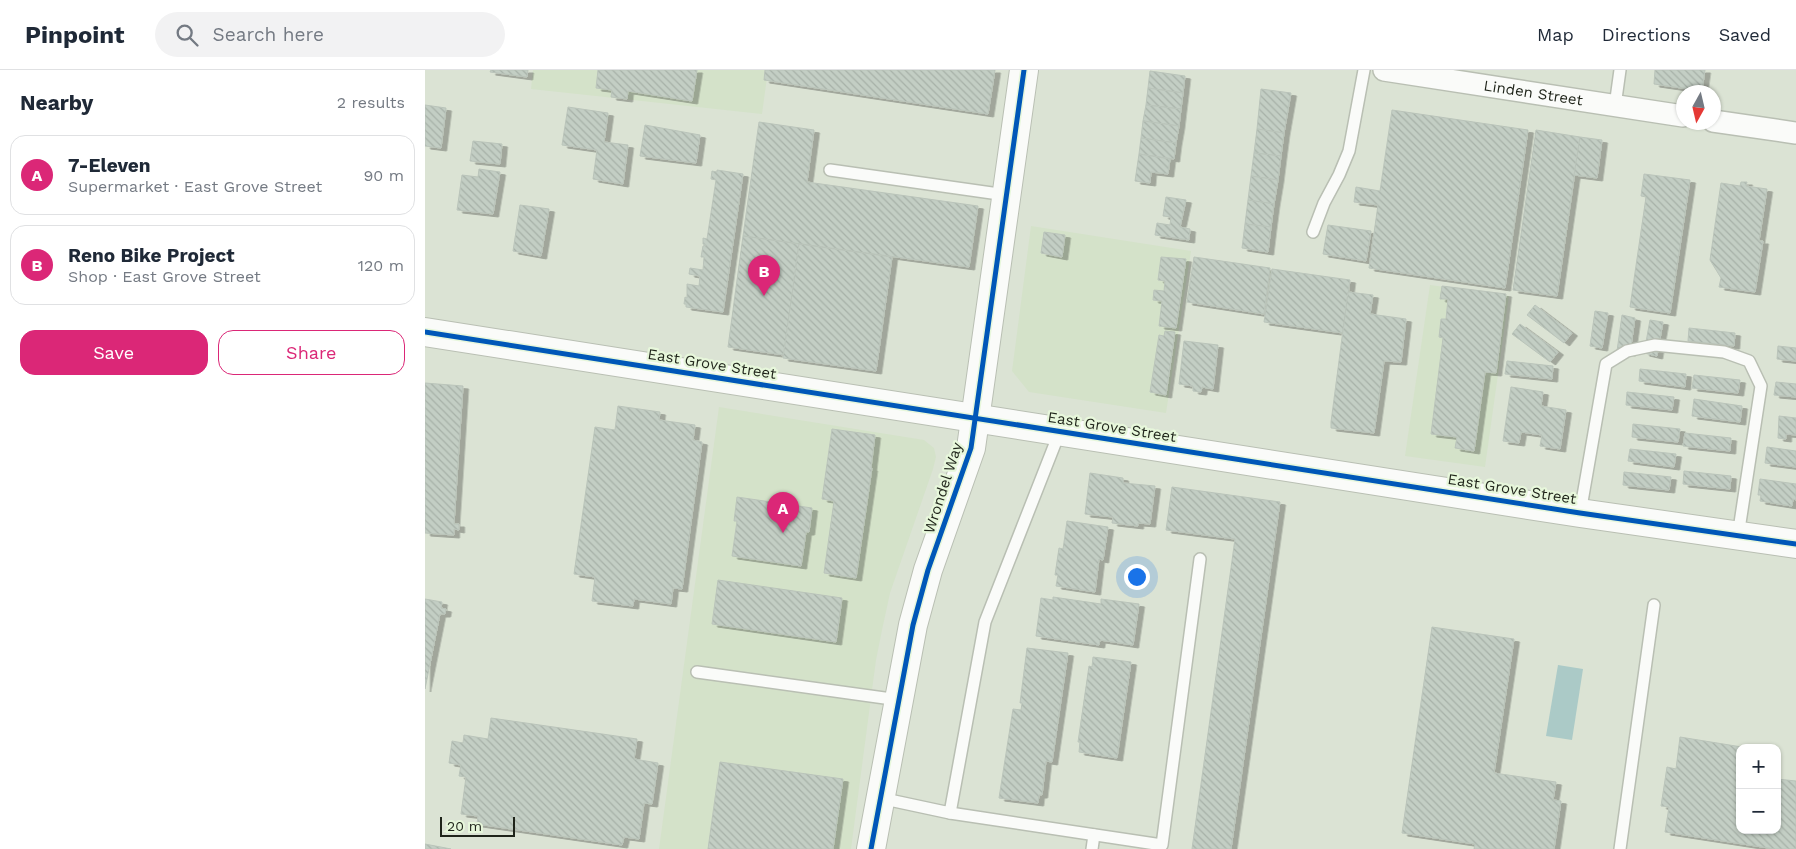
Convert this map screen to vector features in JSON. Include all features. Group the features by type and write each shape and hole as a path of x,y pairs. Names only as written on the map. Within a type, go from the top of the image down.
{"street":[{"name":"Wrondel Way","path":"871,849 913,625 928,570 971,448 1024,70"},
{"name":"Linden Street","path":"1384,70 1676,115"},
{"path":"1721,121 1796,133"},
{"name":"East Grove Street","path":"425,332 1796,544"}],"lane":[{"path":"1313,232 1324,203 1349,152 1363,70"},
{"path":"1615,106 1621,70"},
{"path":"830,170 1006,195"},
{"path":"1580,512 1606,364 1627,351 1655,345 1724,352 1749,361 1761,386 1738,536"},
{"path":"950,813 985,622 1060,431"},
{"path":"880,798 950,813 1162,847 1200,559"},
{"path":"1620,849 1654,605"},
{"path":"697,672 899,700"},
{"path":"1092,849 1094,835"}],"shaded area":[{"path":"533,70 768,70 762,114 531,89"},
{"path":"1031,226 1191,251 1166,413 1029,392 1012,371"},
{"path":"1430,285 1509,296 1485,467 1405,456"},
{"path":"719,407 924,440 934,448 936,457 933,469 890,593 882,630 876,660 851,849 659,849"}],"water":[{"path":"1558,665 1583,669 1572,740 1546,736"}],"building":[{"path":"491,70 528,70 527,77 490,72"},
{"path":"598,70 697,70 692,101 628,91 627,99 611,97 612,90 596,88"},
{"path":"765,70 995,70 988,114 764,80"},
{"path":"1655,70 1705,70 1703,85 1676,85 1676,87 1654,84"},
{"path":"1150,71 1185,76 1183,93 1148,88"},
{"path":"1148,88 1183,93 1181,109 1146,105"},
{"path":"1261,89 1291,93 1284,133 1257,129"},
{"path":"425,105 446,108 441,148 425,146"},
{"path":"1146,105 1181,109 1179,126 1143,121"},
{"path":"568,107 608,113 604,142 628,145 623,184 593,179 597,150 562,145"},
{"path":"1392,110 1528,130 1505,288 1369,268 1378,205 1354,202 1356,187 1380,191"},
{"path":"1143,121 1179,126 1176,143 1141,138"},
{"path":"759,122 814,130 807,182 978,206 969,267 743,236"},
{"path":"645,125 700,135 696,163 640,156"},
{"path":"1257,129 1284,133 1281,156 1254,153"},
{"path":"1536,130 1580,137 1557,296 1513,290"},
{"path":"1580,137 1602,140 1597,178 1574,175"},
{"path":"1141,138 1176,143 1174,159 1139,154"},
{"path":"473,141 502,144 500,164 470,161"},
{"path":"1254,153 1281,156 1278,180 1251,176"},
{"path":"1139,154 1170,159 1168,174 1151,172 1150,183 1135,181"},
{"path":"479,169 500,172 493,214 457,210 462,175 478,177"},
{"path":"717,170 743,174 723,312 686,307 686,304 684,304 685,297 687,298 687,284 699,286 700,276 689,274 690,268 703,270 704,257 701,257 703,246 706,245 703,244 703,238 707,239 716,180 711,179 712,171 717,172"},
{"path":"1644,174 1690,180 1670,313 1630,307 1646,197 1641,196"},
{"path":"1251,176 1278,180 1274,204 1248,200"},
{"path":"1741,182 1747,182 1746,186 1767,189 1759,241 1763,241 1755,292 1719,287 1721,278 1710,260 1721,183 1740,186"},
{"path":"1166,197 1186,200 1180,227 1190,229 1189,240 1155,235 1157,223 1170,225 1171,217 1163,216"},
{"path":"1248,200 1274,204 1271,227 1245,224"},
{"path":"520,205 549,209 541,256 513,251"},
{"path":"1245,224 1271,227 1268,252 1242,248"},
{"path":"1328,225 1371,231 1366,261 1323,254"},
{"path":"1044,232 1065,235 1062,257 1041,253"},
{"path":"743,236 799,244 784,355 728,347"},
{"path":"799,244 892,257 876,371 783,358"},
{"path":"1161,257 1186,259 1176,328 1159,326 1162,301 1153,300 1154,290 1164,291 1165,281 1158,280"},
{"path":"1194,257 1270,268 1264,314 1187,302"},
{"path":"1272,269 1350,280 1343,333 1264,322"},
{"path":"1442,286 1506,294 1496,373 1485,372 1474,451 1455,448 1457,437 1431,434 1443,338 1439,337 1441,319 1446,319 1448,299 1440,299"},
{"path":"1348,292 1373,295 1370,314 1406,319 1401,362 1384,361 1374,433 1331,428"},
{"path":"1535,305 1572,333 1564,343 1527,315"},
{"path":"1595,311 1608,313 1602,348 1590,346"},
{"path":"1622,315 1635,318 1630,353 1617,351"},
{"path":"1650,320 1663,322 1657,356 1644,353"},
{"path":"1520,324 1558,352 1550,362 1512,334"},
{"path":"1689,328 1735,333 1734,346 1688,341"},
{"path":"1165,331 1175,332 1166,395 1150,392 1159,335 1164,336"},
{"path":"1184,341 1218,345 1213,389 1202,387 1201,392 1193,391 1193,386 1179,384"},
{"path":"1778,346 1796,348 1796,361 1777,359"},
{"path":"1507,361 1553,366 1552,379 1505,374"},
{"path":"1640,369 1686,374 1685,387 1639,381"},
{"path":"1694,375 1740,380 1738,393 1692,388"},
{"path":"1776,382 1796,384 1796,397 1774,395"},
{"path":"425,383 463,386 454,524 459,524 459,530 454,529 454,535 425,533"},
{"path":"1511,387 1543,392 1541,406 1566,410 1560,449 1540,446 1542,435 1521,432 1519,443 1503,441"},
{"path":"1627,392 1674,397 1672,410 1626,405"},
{"path":"1694,399 1742,406 1740,422 1692,416"},
{"path":"618,406 660,412 659,420 695,425 693,440 702,442 682,589 673,588 671,604 634,599 633,606 592,601 595,577 574,574 595,427 615,430"},
{"path":"1779,416 1796,418 1796,435 1786,434 1786,439 1778,438"},
{"path":"1633,424 1680,429 1678,442 1632,437"},
{"path":"832,429 875,435 856,578 824,573 834,501 822,499"},
{"path":"1685,433 1731,438 1730,451 1683,446"},
{"path":"1767,447 1796,451 1796,467 1765,463"},
{"path":"1630,449 1676,454 1674,467 1628,461"},
{"path":"1684,471 1731,476 1730,489 1683,484"},
{"path":"1624,472 1671,477 1669,490 1623,485"},
{"path":"1090,473 1123,478 1123,483 1155,486 1150,524 1138,523 1138,526 1112,523 1113,517 1085,514"},
{"path":"1760,479 1796,484 1796,500 1793,499 1792,506 1760,501 1761,495 1758,495"},
{"path":"1172,487 1280,502 1231,849 1192,849 1235,539 1166,530"},
{"path":"737,497 812,508 809,532 806,532 801,566 732,556 737,521 734,521"},
{"path":"1067,521 1108,527 1103,560 1099,559 1095,592 1056,586 1058,575 1055,575 1059,548 1063,549"},
{"path":"718,580 842,598 836,642 712,624"},
{"path":"1053,597 1101,604 1101,599 1139,604 1133,645 1100,640 1099,645 1036,636 1041,598 1053,600"},
{"path":"425,599 442,602 441,608 446,609 445,614 440,614 425,689"},
{"path":"1432,627 1514,639 1494,773 1556,782 1553,800 1561,801 1554,849 1474,849 1475,844 1402,833"},
{"path":"1027,648 1068,653 1052,762 1046,761 1042,795 1039,795 1038,803 999,798 1013,709 1021,710 1022,703 1020,703"},
{"path":"1093,657 1131,662 1117,758 1079,752 1080,742 1078,742 1089,666 1092,667"},
{"path":"491,718 637,739 634,759 658,763 652,804 644,803 639,839 624,837 622,845 477,824 478,816 461,814 466,777 459,776 461,765 449,763 452,741 463,743 464,735 488,739"},
{"path":"1680,737 1736,746 1736,834 1781,834 1781,779 1796,781 1796,849 1775,849 1665,832 1669,807 1661,806 1667,767 1676,769"},
{"path":"720,762 843,779 833,849 708,849"},
{"path":"425,844 451,849 425,849"}],"cycle path":[{"path":"871,849 913,625 928,570 971,448 1024,70"},
{"path":"425,332 1580,513 1796,544"}],"place":[{"name":"Reno Bike Project","path":"764,296"},
{"name":"7-Eleven","path":"783,533"}]}
